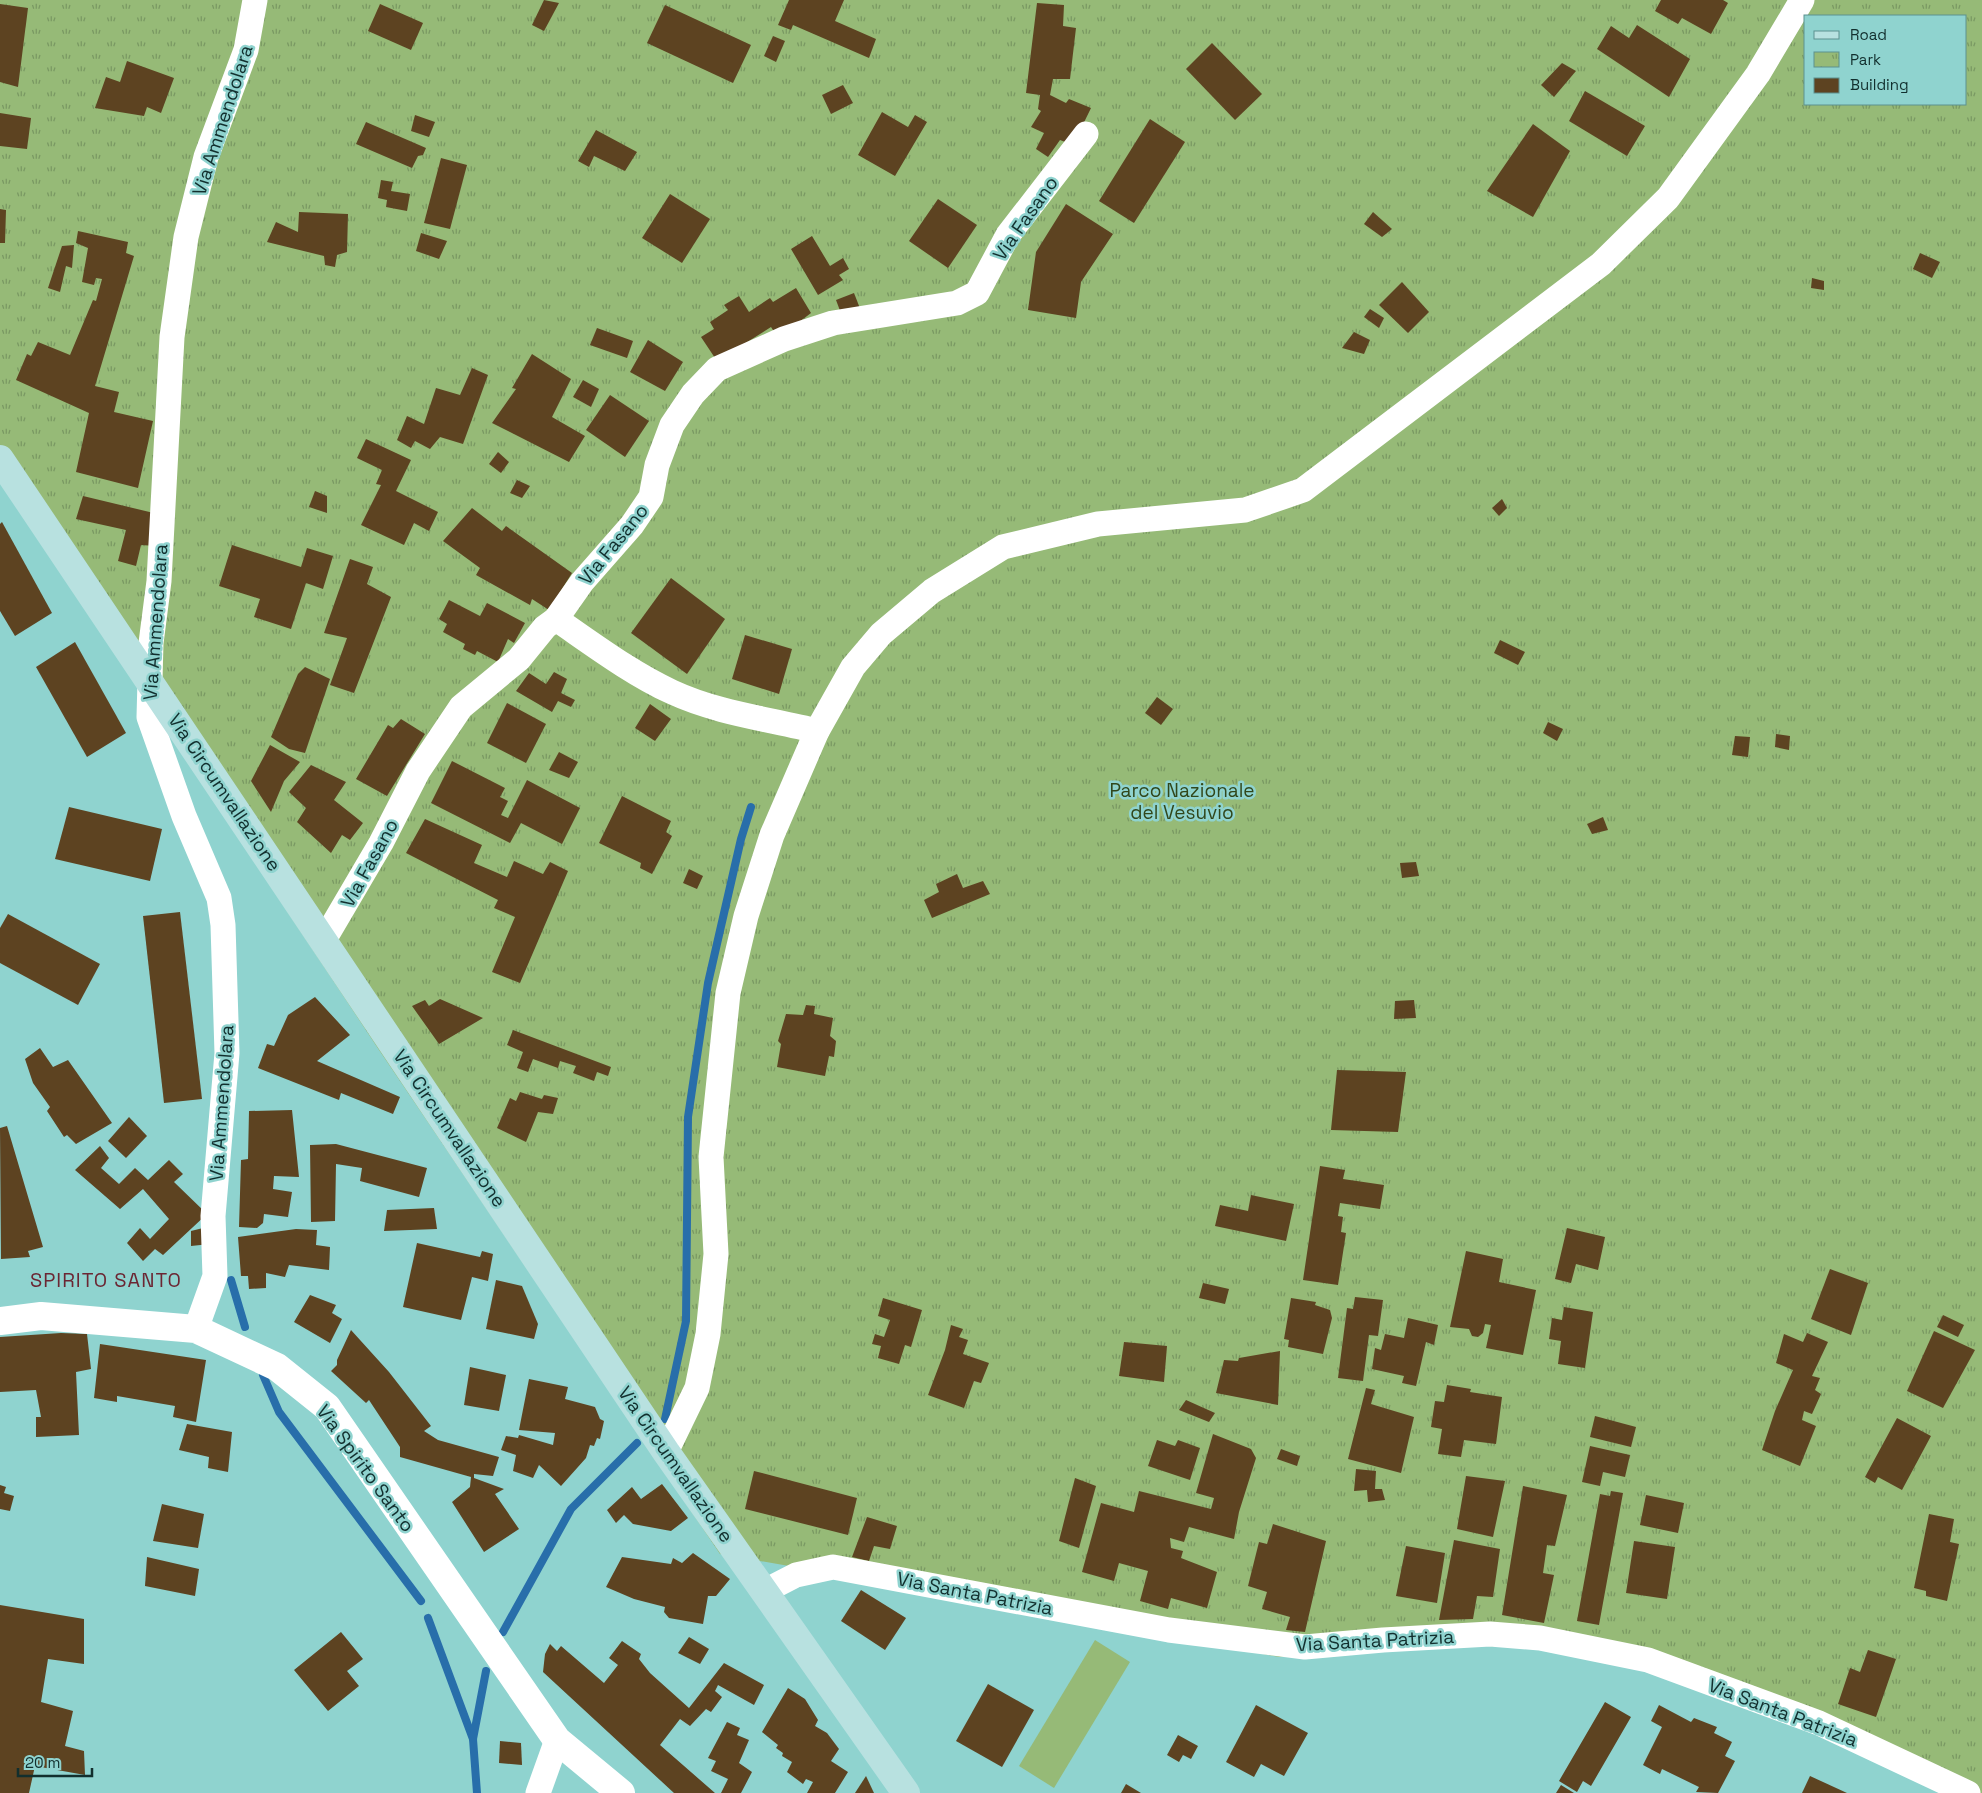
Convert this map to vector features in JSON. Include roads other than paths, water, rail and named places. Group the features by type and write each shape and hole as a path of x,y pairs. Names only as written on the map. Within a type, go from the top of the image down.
{"main road":[{"name":"Via Circumvallazione","path":"3,471 119,634 666,1452 906,1793"}],"street":[{"name":"Via Ammendolara","path":"196,1329 215,1276 213,1216 228,1052 223,925 219,898 184,816 149,717 151,643 158,581 172,337 186,237 206,157 246,50 255,0"},
{"path":"666,1452 697,1388 708,1334 716,1254 711,1157 728,993 746,916 772,835 816,730 853,667 881,634 932,591 1003,547 1098,524 1245,510 1303,490 1392,425 1601,264 1668,198 1758,74 1802,0"},
{"name":"Via Fasano","path":"324,940 376,851 418,771 461,708 519,659 545,627 556,619 582,582 632,525 651,497 657,465 672,424 693,394 717,369 784,339 833,323 957,303 977,293 1008,235 1086,134"},
{"path":"556,619 636,674 673,693 705,704 816,730"},
{"name":"Via Spirito Santo","path":"0,1321 41,1316 196,1329 277,1367 327,1407 557,1740 620,1793"},
{"name":"Via Santa Patrizia","path":"765,1591 796,1575 833,1567 1169,1630 1305,1647 1383,1640 1490,1634 1540,1638 1648,1660 1819,1723 1968,1793"},
{"path":"538,1793 557,1740"}],"waterway":[{"path":"665,1419 686,1321 688,1117 708,983 741,839 751,807"},
{"path":"231,1280 245,1327"},
{"path":"263,1375 279,1412 421,1601"},
{"path":"503,1632 571,1509 637,1443"},
{"path":"428,1618 473,1739"},
{"path":"477,1793 473,1739 486,1671"}],"district":[{"name":"SPIRITO SANTO","path":"106,1280"}],"park label":[{"name":"Parco Nazionale del Vesuvio","path":"1182,801"}]}
